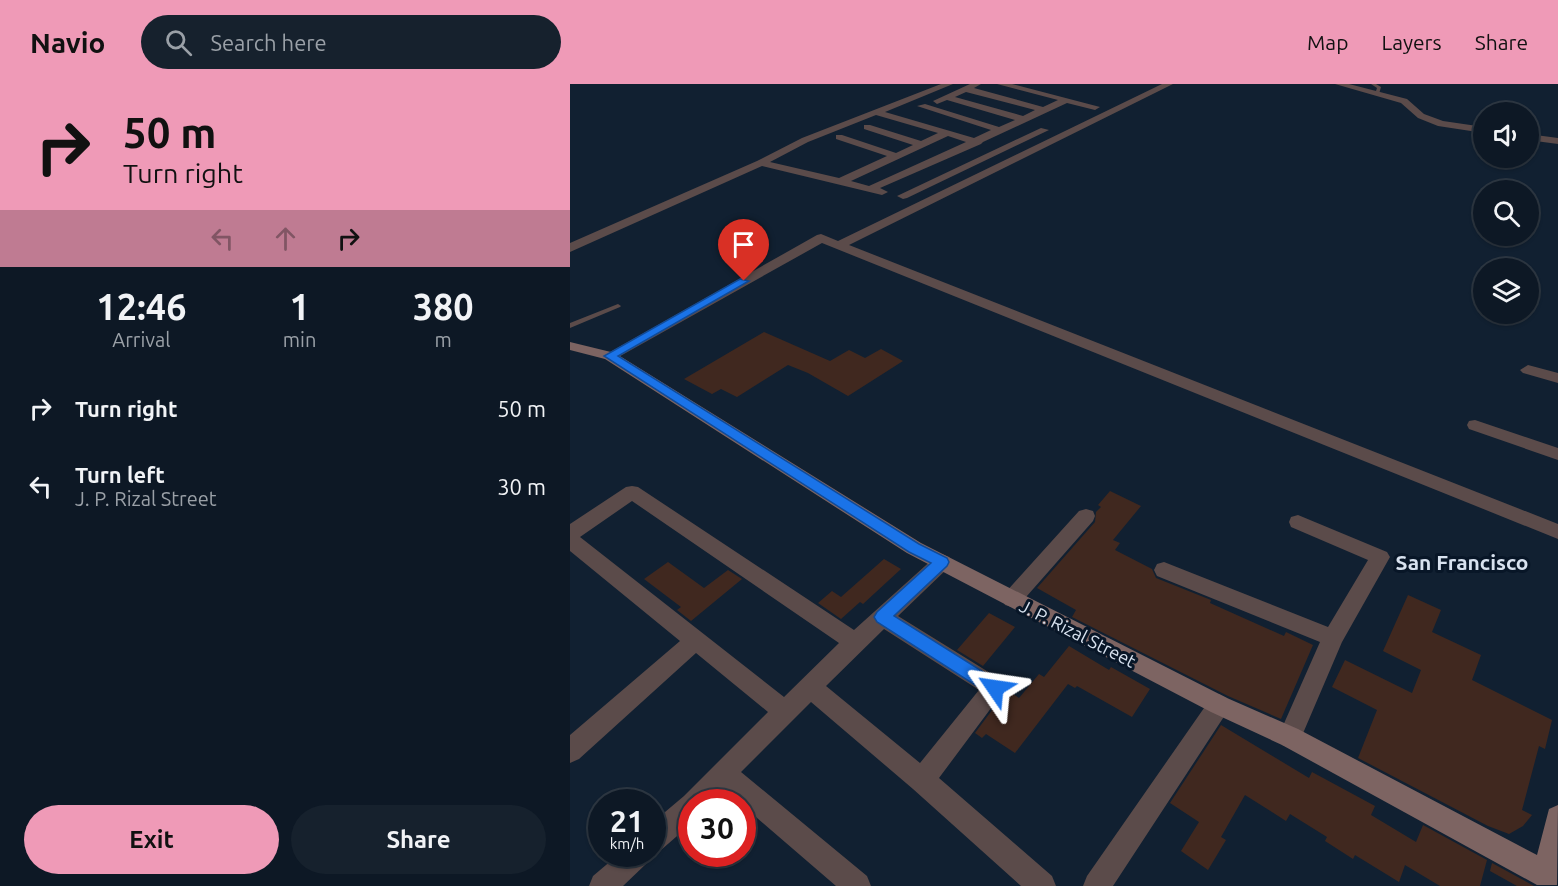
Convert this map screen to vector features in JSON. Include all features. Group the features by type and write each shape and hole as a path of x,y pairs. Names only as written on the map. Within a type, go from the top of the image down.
{"main road":[{"name":"J. P. Rizal Street","path":"571,342 610,356 914,548 1219,705 1290,737 1552,878 1558,818"}],"street":[{"path":"570,248 761,163 805,140 949,84"},
{"path":"777,166 839,137 977,84"},
{"path":"1001,84 1095,106 1074,116"},
{"path":"841,244 1169,84"},
{"path":"1339,84 1375,88 1404,101 1428,120 1473,128"},
{"path":"966,89 1044,110"},
{"path":"946,97 1023,119"},
{"path":"870,189 1066,100"},
{"path":"922,106 1000,130"},
{"path":"878,113 1023,154"},
{"path":"903,196 1054,126"},
{"path":"867,127 923,145"},
{"path":"840,182 947,133"},
{"path":"839,137 896,156"},
{"path":"1539,138 1558,141"},
{"path":"761,163 928,202"},
{"path":"610,356 821,238 841,244 1558,532"},
{"path":"1528,370 1558,378"},
{"path":"1476,424 1558,454"},
{"path":"570,534 632,492 855,642"},
{"path":"1012,599 1086,516"},
{"path":"1290,737 1333,638 1380,557 1298,522"},
{"path":"570,540 784,711"},
{"path":"709,789 784,711 942,562"},
{"path":"1164,570 1333,638"},
{"path":"882,617 995,688 921,780"},
{"path":"570,752 696,640"},
{"path":"810,687 1042,886"},
{"path":"1097,886 1219,705"},
{"path":"725,774 857,886"},
{"path":"666,828 678,818"},
{"path":"614,882 627,867"}],"lane":[{"path":"571,342 618,306"}],"building":[{"path":"764,332 830,361 849,350 865,358 881,349 903,361 848,396 808,373 788,365 737,397 721,389 712,394 684,379"},
{"path":"1110,491 1141,506 1113,540 1120,543 1115,550 1152,569 1156,578 1211,600 1210,603 1284,636 1286,632 1313,645 1281,719 1228,696 1072,617 1076,610 1037,588 1095,522 1096,512 1101,507 1098,505"},
{"path":"884,559 901,569 863,604 860,602 841,619 818,603 832,591 841,597"},
{"path":"668,562 704,588 728,570 742,579 691,621 677,610 681,607 644,579"},
{"path":"1408,595 1441,610 1432,632 1481,655 1472,680 1552,720 1545,749 1539,746 1522,810 1532,815 1523,826 1509,834 1488,826 1358,758 1377,710 1332,687 1345,660 1412,693 1421,670 1383,651"},
{"path":"989,613 1015,627 983,666 957,650"},
{"path":"1069,646 1109,670 1111,667 1150,689 1132,717 1077,686 1075,688 1068,684 1015,753 986,734 982,738 975,733 1007,690 1019,698 1039,674 1044,677"},
{"path":"1221,725 1309,778 1312,772 1375,806 1371,815 1416,842 1423,825 1487,860 1480,886 1440,886 1405,865 1399,882 1355,855 1353,859 1325,841 1327,837 1290,814 1286,821 1245,795 1221,837 1226,840 1208,870 1181,851 1199,822 1170,803"},
{"path":"1492,863 1534,886 1517,886 1490,871"}],"district":[{"name":"San Francisco","path":"1462,562"}],"route":[{"path":"744,281 610,356 914,548 942,562 882,617 995,688"}]}
